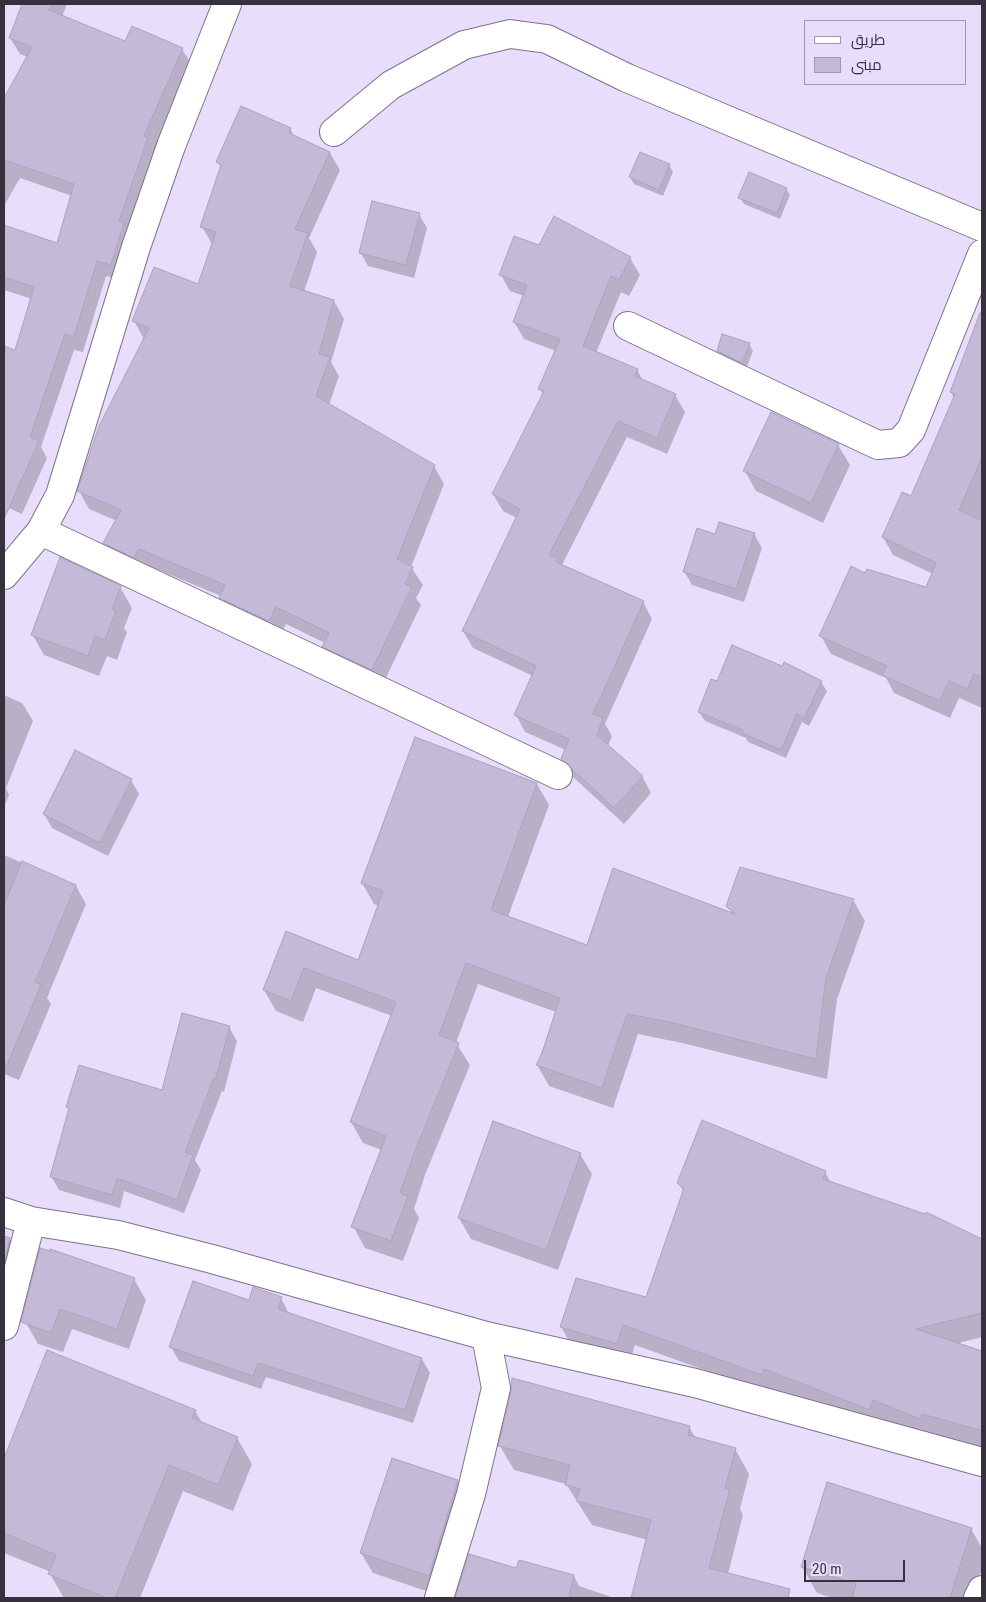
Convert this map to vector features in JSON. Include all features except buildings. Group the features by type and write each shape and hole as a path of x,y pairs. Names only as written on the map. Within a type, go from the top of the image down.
{"street":[{"path":"4,575 41,531 60,495 136,247 227,4"},
{"path":"334,132 391,85 464,45 510,34 547,39 628,78 982,227"},
{"path":"628,326 878,445 899,443 911,430 982,254"},
{"path":"41,531 558,775"},
{"path":"4,1212 31,1220 118,1235 212,1259 486,1336 695,1383 982,1462"},
{"path":"4,1326 31,1220"},
{"path":"439,1598 471,1494 496,1388 486,1336"},
{"path":"978,1598 982,1590"}]}
